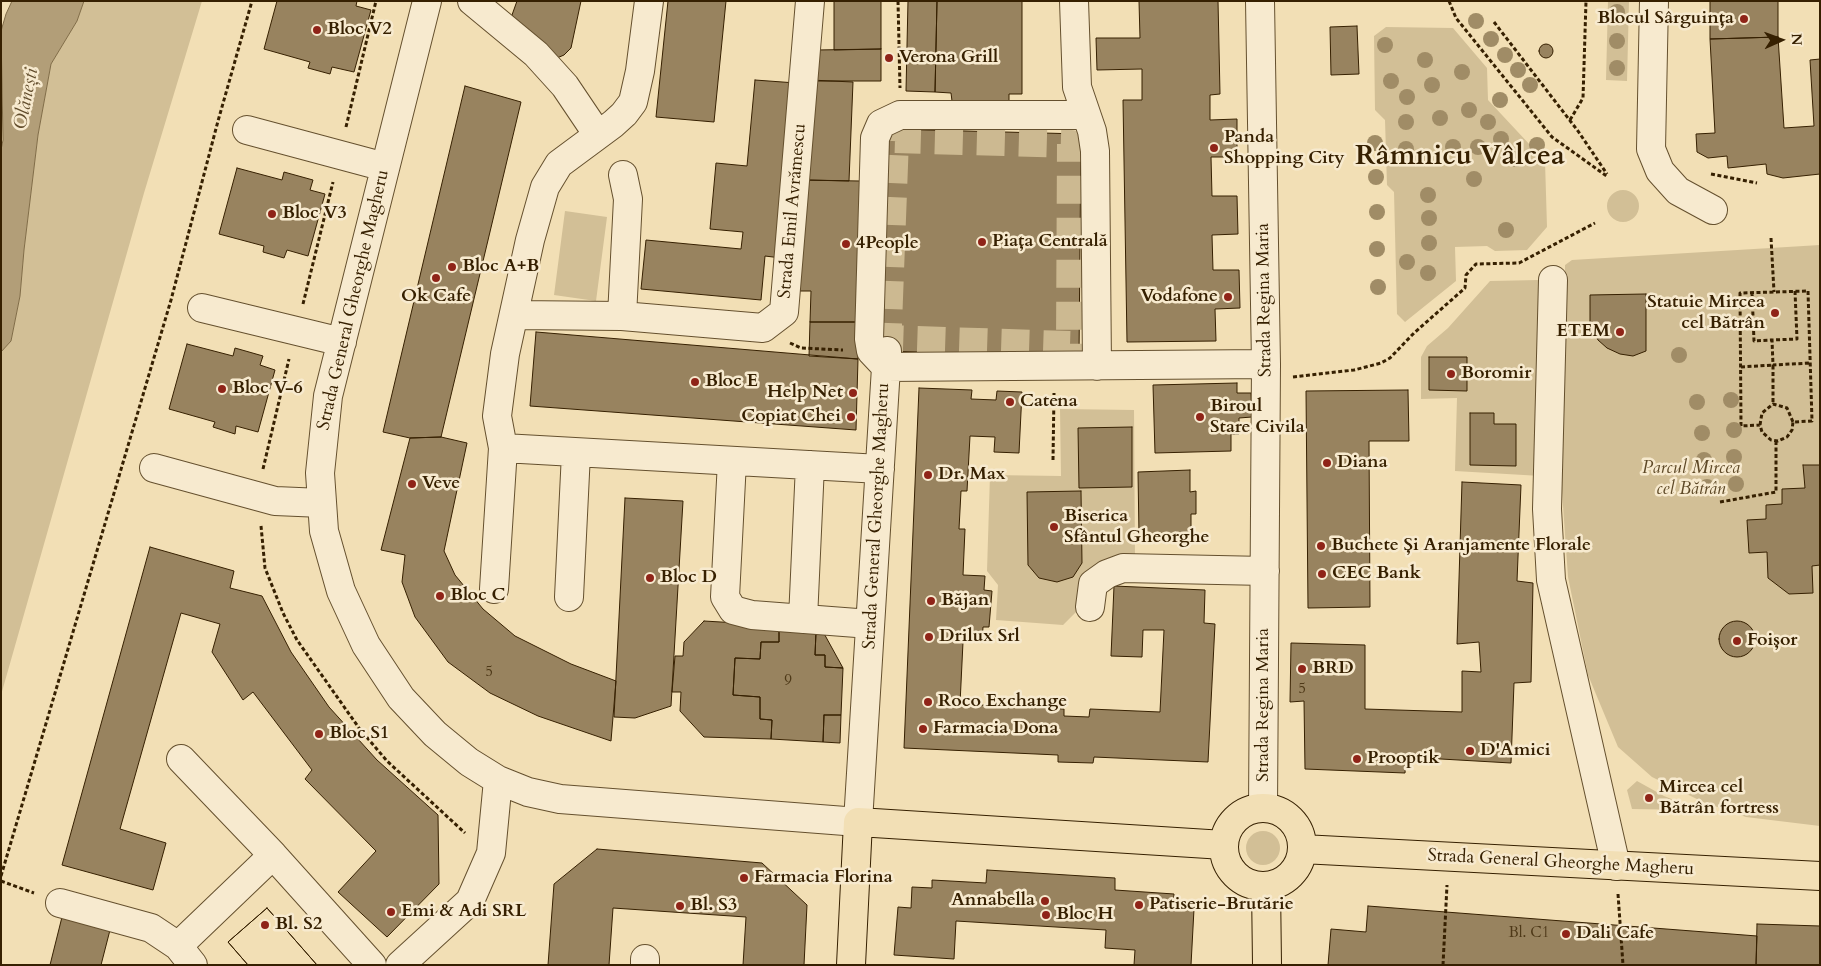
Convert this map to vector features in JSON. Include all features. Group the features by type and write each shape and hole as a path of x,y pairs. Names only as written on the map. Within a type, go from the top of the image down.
{"main road":[{"path":"1263,808 1286,816 1295,826 1300,837 1302,849 1294,870 1286,878 1266,886 1255,885 1234,874 1228,864 1224,845 1225,837 1233,822 1252,810 1263,808"},
{"name":"Strada General Gheorghe Magheru","path":"858,822 1224,845"},
{"path":"851,965 858,822"},
{"name":"Strada General Gheorghe Magheru","path":"1302,849 1820,876"},
{"path":"1266,886 1267,965"}],"street":[{"name":"Strada General Gheorghe Magheru","path":"426,1 328,396 322,434 320,473 324,531 341,592 366,645 401,698 436,734 469,762 498,780 528,792 560,799 858,822 880,469 881,356 869,339 875,138 881,124 900,115"},
{"path":"472,1 536,54 565,86 598,135"},
{"path":"494,588 502,448 497,416 505,354 530,240 546,187 559,164 624,114 632,102 640,72 649,1"},
{"name":"Strada Emil Avrămescu","path":"514,315 622,316 763,328 784,312 810,1"},
{"path":"1074,1 1077,87 1095,151 1097,366"},
{"name":"Strada Regina Maria","path":"1260,1 1266,364 1263,808"},
{"path":"1654,1 1651,149 1660,171 1678,191 1713,210"},
{"path":"900,115 1086,115"},
{"path":"247,130 385,167"},
{"path":"622,316 628,199 623,175"},
{"path":"1553,280 1547,509 1551,580 1616,866"},
{"path":"202,308 342,342"},
{"path":"881,356 1097,366 1266,364"},
{"path":"502,448 880,469"},
{"path":"569,597 576,453"},
{"path":"732,461 725,597 733,610 752,615 870,624"},
{"path":"803,619 810,465"},
{"path":"154,468 275,501 322,503"},
{"path":"1090,607 1093,584 1106,574 1123,568 1265,571"},
{"path":"181,759 273,856 372,965"},
{"path":"400,965 470,902 491,853 498,780"},
{"path":"60,903 151,928 186,956 273,856"}],"path":[{"path":"1,876 171,300 252,1"},
{"path":"898,1 900,115"},
{"path":"1449,1 1456,18 1552,137 1608,177 1570,120 1494,22"},
{"path":"1570,120 1583,98 1586,1"},
{"path":"1704,172 1719,177 1756,182"},
{"path":"1414,333 1465,288 1466,275 1476,264 1519,263 1595,223"},
{"path":"1772,238 1774,292"},
{"path":"1752,292 1754,341 1797,339 1796,291"},
{"path":"1760,425 1741,426 1740,293 1808,291 1812,421 1793,422"},
{"path":"1772,340 1773,404"},
{"path":"801,348 881,356"},
{"path":"1741,367 1810,363"},
{"path":"1773,404 1786,408 1793,422 1792,430 1787,437 1776,440 1766,437 1760,425 1762,413 1773,404"},
{"path":"1720,502 1776,492 1776,440"},
{"path":"1443,965 1448,857"},
{"path":"1616,866 1623,965"},
{"path":"1,881 60,903"}],"green space":[{"path":"84,1 202,1 144,193 1,695 1,352 11,341 20,296 38,135 51,64 77,21"},
{"path":"1608,1 1629,1 1627,81 1606,80"},
{"path":"1386,27 1453,28 1487,68 1488,100 1545,161 1547,227 1527,250 1495,251 1487,246 1455,247 1456,281 1405,322 1397,314 1394,192 1387,185 1385,120 1375,110 1374,36"},
{"path":"1623,190 1629,191 1634,195 1638,200 1638,212 1634,217 1629,221 1623,222 1617,221 1612,217 1608,212 1607,206 1608,200 1612,195 1617,191"},
{"path":"565,211 607,217 596,301 554,295"},
{"name":"Parcul Mircea cel Bătrân","path":"1820,245 1820,826 1746,817 1703,802 1652,777 1618,747 1588,675 1568,577 1561,477 1565,347 1565,265 1572,260"},
{"path":"1539,280 1541,476 1455,471 1457,398 1421,399 1421,357 1427,346 1448,328 1490,281"},
{"path":"1060,409 1134,410 1135,560 1101,562 1079,581 1077,611 1063,625 996,620 998,585 987,571 990,475 1061,476"},
{"path":"1637,781 1664,796 1689,806 1689,810 1632,809 1627,790"},
{"path":"1263,831 1270,832 1275,836 1279,841 1279,855 1275,860 1270,864 1263,865 1256,864 1251,860 1247,855 1246,848 1247,841 1251,836 1256,832"}],"water":[{"name":"Olănești","path":"12,1 84,1 77,21 51,64 38,135 20,296 11,341 1,352 1,150 3,140 1,31"}],"building":[{"name":"Bloc V2","path":"277,1 357,1 356,6 371,10 354,72 332,67 330,74 308,68 310,62 264,49"},
{"path":"517,1 581,1 571,48 564,55 557,58 549,56 512,15"},
{"path":"668,1 726,1 714,122 656,117"},
{"path":"834,1 881,1 881,49 834,50"},
{"path":"908,1 937,1 935,92 906,91"},
{"path":"937,1 1022,1 1022,94 1009,94 1009,102 981,104 952,101 951,93 935,92"},
{"path":"1139,1 1218,1 1220,94 1210,95 1210,120 1237,119 1237,157 1211,157 1212,196 1237,196 1238,234 1212,235 1213,270 1239,270 1240,308 1215,309 1216,341 1127,342 1123,100 1142,100 1142,69 1097,70 1096,38 1140,38"},
{"name":"Blocul Sârguința","path":"1710,1 1778,1 1778,37 1710,39"},
{"path":"1357,26 1359,74 1331,75 1330,27"},
{"path":"1778,37 1784,128 1814,126 1810,60 1820,59 1820,174 1783,178 1767,174 1766,164 1728,168 1727,156 1708,158 1697,152 1696,134 1715,133 1710,39"},
{"path":"1546,44 1551,46 1553,51 1551,56 1546,58 1541,56 1539,51 1541,46"},
{"path":"881,49 881,81 817,81 816,50"},
{"path":"755,80 796,83 781,258 765,256 761,300 641,289 646,240 741,249 743,232 710,229 716,163 747,166"},
{"path":"810,80 853,82 849,181 806,180"},
{"name":"Bloc A+B","path":"465,86 521,102 441,437 410,438 383,432"},
{"name":"Piața Centrală","path":"889,129 1081,134 1079,356 881,351"},
{"name":"Bloc V3","path":"237,168 282,180 284,172 313,180 310,190 325,194 308,256 287,250 284,258 263,252 264,246 219,234"},
{"path":"803,180 860,181 857,322 810,322 811,291 800,291"},
{"name":"ETEM","path":"1646,294 1646,351 1633,356 1620,354 1607,348 1598,340 1590,324 1590,295"},
{"path":"810,322 857,322 858,359 809,356"},
{"name":"Bloc E","path":"536,332 858,359 856,430 530,406"},
{"name":"Bloc V-6","path":"187,344 233,356 235,348 263,356 260,365 275,370 258,432 236,426 235,434 213,427 215,422 169,409"},
{"path":"1429,357 1467,357 1467,391 1429,390"},
{"path":"1237,383 1237,393 1251,393 1252,417 1239,418 1239,434 1231,434 1231,451 1155,453 1153,385"},
{"path":"919,388 972,390 971,399 996,400 997,391 1022,392 1019,453 994,452 995,437 970,436 967,491 961,491 959,529 965,529 963,575 985,576 984,590 992,591 989,627 983,627 982,642 963,642 960,704 1064,709 1064,716 1089,717 1090,709 1160,712 1164,630 1143,630 1142,657 1111,656 1114,586 1205,590 1204,623 1215,624 1208,762 1094,757 1093,763 1058,762 1058,755 904,748"},
{"path":"1408,390 1409,441 1369,441 1370,607 1308,608 1306,391"},
{"path":"1470,413 1494,413 1494,424 1516,424 1516,466 1470,465"},
{"path":"1132,427 1132,487 1079,488 1078,428"},
{"name":"Bloc C","path":"441,437 467,443 444,551 455,575 483,609 515,636 571,664 616,681 611,741 538,716 490,693 448,662 415,617 402,582 405,555 381,550 410,438"},
{"path":"1803,465 1820,465 1820,565 1812,566 1813,593 1789,594 1768,578 1767,552 1749,553 1747,520 1766,519 1766,505 1782,504 1782,489 1805,488"},
{"path":"1190,470 1190,492 1196,491 1196,514 1191,514 1191,534 1139,535 1138,472"},
{"path":"1462,482 1521,485 1517,581 1533,583 1531,682 1514,683 1511,763 1406,757 1405,773 1305,769 1304,701 1290,702 1291,643 1365,645 1365,709 1462,712 1462,671 1481,672 1479,642 1457,644"},
{"name":"Biserica Sfântul Gheorghe","path":"1081,491 1082,563 1073,577 1057,582 1039,578 1028,565 1027,492"},
{"name":"Bloc D","path":"625,498 683,501 671,706 635,718 614,717"},
{"name":"Bloc S1","path":"150,547 234,571 230,588 262,596 291,652 329,707 377,760 438,815 439,884 387,937 338,892 376,851 305,779 312,770 253,692 243,700 212,652 220,624 181,613 120,829 166,843 153,890 62,865"},
{"path":"704,621 821,628 843,668 825,667 825,655 815,655 816,632 779,631 779,642 761,642 760,659 735,658 733,695 760,697 760,719 772,720 771,739 704,737 680,711 681,692 672,692 675,656 683,656 684,642"},
{"name":"Foișor","path":"1737,621 1750,626 1755,639 1750,652 1737,657 1724,652 1719,639 1724,626"},
{"path":"779,631 816,632 815,655 825,655 825,667 843,668 841,715 824,715 823,742 771,739 772,720 760,719 760,697 733,695 735,658 760,659 761,642 779,642"},
{"path":"824,715 841,715 840,743 823,742"},
{"name":"Bl. S3","path":"597,849 762,863 807,905 804,965 743,965 746,917 613,908 609,965 548,965 554,884"},
{"name":"Bloc H","path":"987,870 1115,878 1115,890 1174,894 1173,908 1194,909 1191,965 1134,965 1135,950 1105,948 1106,930 956,921 954,959 894,955 898,907 911,908 912,887 932,888 932,880 986,883"},
{"path":"1368,906 1757,936 1756,965 1328,965 1331,929 1366,932"},
{"name":"Bl. S2","path":"267,908 317,965 248,965 228,942"},
{"name":"Bl. S2","path":"267,908 317,965 248,965 228,942"},
{"path":"62,917 110,930 101,965 50,965"},
{"path":"1757,924 1820,926 1820,965 1756,965"}],"tunnel":[{"path":"887,339 1070,345 1071,144 895,139 887,351"}],"place":[{"name":"Blocul Sârguința","path":"1744,19"},
{"name":"Bloc V2","path":"317,30"},
{"name":"Verona Grill","path":"889,58"},
{"name":"Panda Shopping City","path":"1214,148"},
{"name":"Bloc V3","path":"272,214"},
{"name":"Piața Centrală","path":"982,242"},
{"name":"4People","path":"846,244"},
{"name":"Bloc A+B","path":"452,267"},
{"name":"Ok Cafe","path":"436,278"},
{"name":"Vodafone","path":"1228,297"},
{"name":"Statuie Mircea cel Bătrân","path":"1775,313"},
{"name":"ETEM","path":"1620,332"},
{"name":"Boromir","path":"1451,374"},
{"name":"Bloc E","path":"695,382"},
{"name":"Bloc V-6","path":"222,389"},
{"name":"Help Net","path":"853,393"},
{"name":"Catena","path":"1010,402"},
{"name":"Copiat Chei","path":"851,417"},
{"name":"Biroul Stare Civila","path":"1200,417"},
{"name":"Diana","path":"1327,463"},
{"name":"Dr. Max","path":"928,475"},
{"name":"Veve","path":"412,484"},
{"name":"Biserica Sfântul Gheorghe","path":"1054,527"},
{"name":"Buchete Și Aranjamente Florale","path":"1321,546"},
{"name":"CEC Bank","path":"1322,574"},
{"name":"Bloc D","path":"650,578"},
{"name":"Bloc C","path":"440,596"},
{"name":"Băjan","path":"931,601"},
{"name":"Drilux Srl","path":"929,637"},
{"name":"Foișor","path":"1737,641"},
{"name":"BRD","path":"1302,669"},
{"name":"Roco Exchange","path":"928,702"},
{"name":"Farmacia Dona","path":"923,729"},
{"name":"Bloc S1","path":"319,734"},
{"name":"D'Amici","path":"1470,751"},
{"name":"Prooptik","path":"1357,759"},
{"name":"Mircea cel Bătrân fortress","path":"1649,798"},
{"name":"Farmacia Florina","path":"744,878"},
{"name":"Annabella","path":"1045,901"},
{"name":"Patiserie-Brutărie","path":"1139,905"},
{"name":"Bl. S3","path":"680,906"},
{"name":"Emi & Adi SRL","path":"391,912"},
{"name":"Bloc H","path":"1046,915"},
{"name":"Bl. S2","path":"265,925"},
{"name":"Dali Cafe","path":"1566,934"}],"district":[{"name":"Râmnicu Vâlcea","path":"1460,158"}]}
